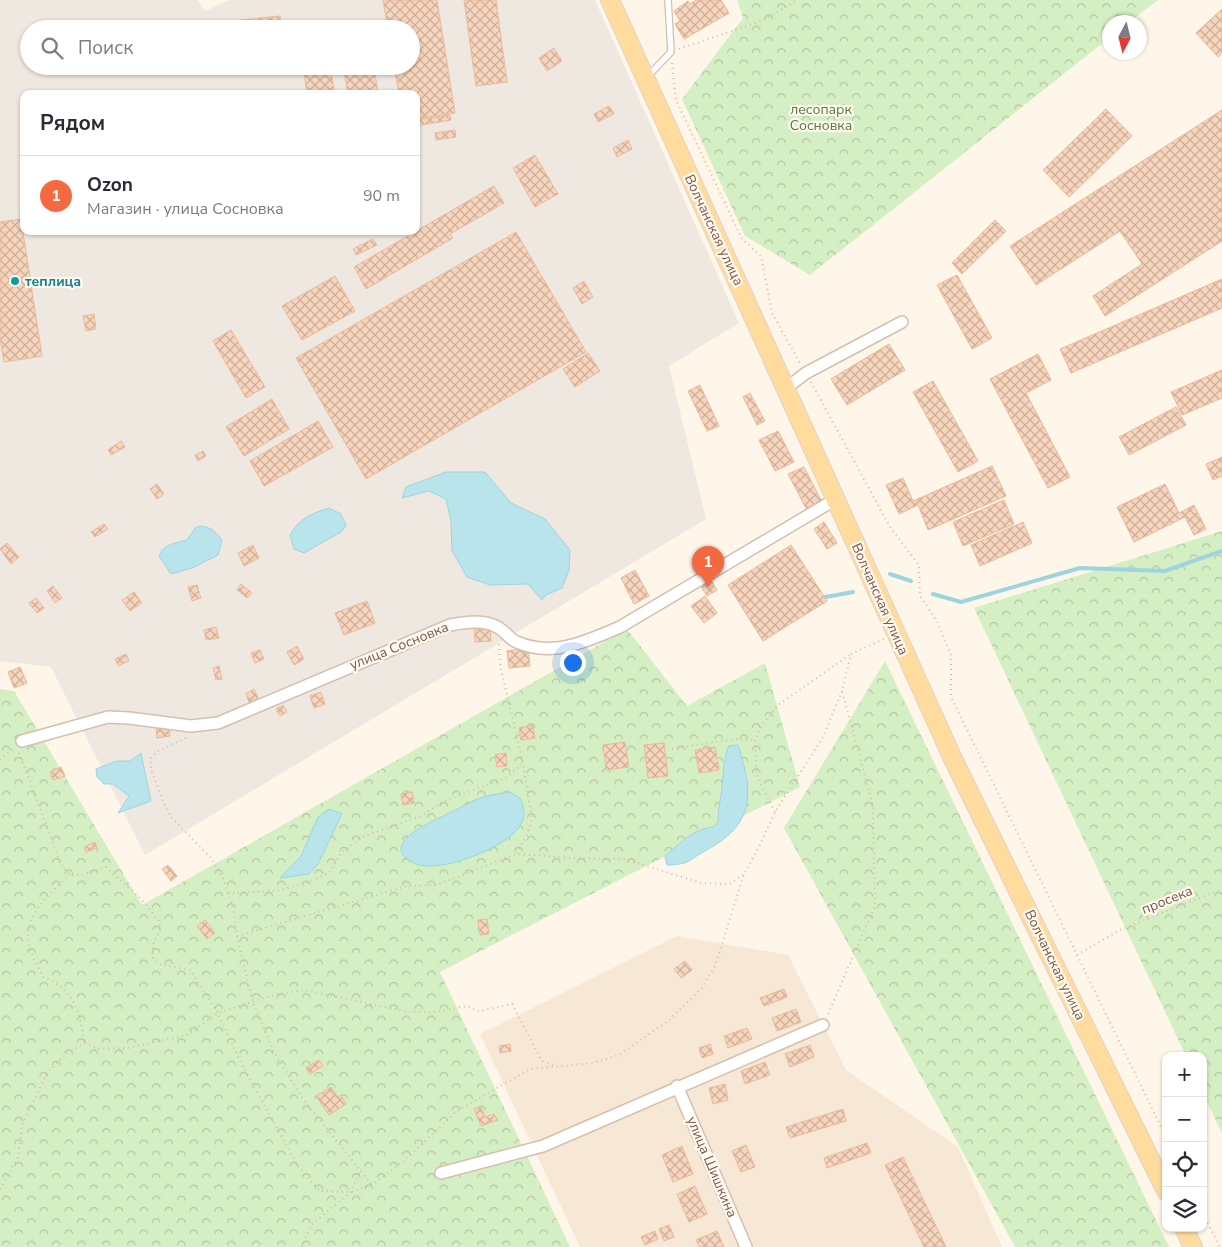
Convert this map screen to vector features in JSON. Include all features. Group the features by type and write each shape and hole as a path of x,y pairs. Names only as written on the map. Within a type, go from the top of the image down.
{"main road":[{"name":"Волчанская улица","path":"610,0 644,79 836,499 895,634 958,768 1164,1187"},
{"path":"1186,1232 1193,1247"}],"street":[{"path":"785,389 806,373 902,322"},
{"name":"улица Сосновка","path":"22,741 108,717 191,726 218,723 450,625 473,621 498,627 516,642 552,650 584,642 620,626 836,499"},
{"path":"441,1173 542,1146 823,1025"},
{"name":"улица Шишкина","path":"678,1086 746,1247"}],"lane":[{"path":"644,79 671,52 668,0"}],"path":[{"path":"797,0 764,20 671,52 676,100 742,239 762,256 772,313 890,528 919,565 920,596 937,621 950,655 950,698 1162,1129"},
{"path":"498,627 500,665 523,763 532,819 527,835 516,854"},
{"path":"775,812 758,777 755,740 761,726 778,705 851,654 895,634"},
{"path":"302,1247 311,1225 351,1192 372,1184 404,1161 457,1111 530,1069 593,1063 619,1055 668,1021 702,988 715,966 744,874 775,812 823,737 842,692 851,654"},
{"path":"823,1025 875,906 873,807 842,692"},
{"path":"192,735 158,751 150,759 151,769 163,802 171,817 211,858 224,880 234,913 237,936 253,1003 274,1052 303,1099 372,1184"},
{"path":"672,749 736,739 755,740"},
{"path":"0,760 22,741"},
{"path":"22,741 19,754 61,864 70,875"},
{"path":"228,894 276,891 306,884 329,873 341,853 362,837 419,817 444,801 506,778 523,763"},
{"path":"237,936 407,886 437,885 516,854 624,859 702,883 730,884 744,874"},
{"path":"85,1043 81,1022 72,998 60,983 43,977 30,947 29,924 42,900 70,875 82,875 106,867 140,898 159,921 160,929 154,942 152,957 159,964 190,970 218,1013 240,1062 298,1166 320,1191 351,1192"},
{"name":"просека","path":"1077,955 1120,930 1222,889"},
{"path":"0,1189 18,1157 22,1125 48,1073 66,1054 85,1043 99,1048 118,1048 187,1035 218,1013 277,994 305,990 408,1012 435,1012 467,1006 479,1011 512,1004 542,1061 557,1067"},
{"path":"351,1192 361,1169"},
{"path":"1207,1222 1220,1247"}],"shaded area":[{"path":"0,0 198,0 205,11 230,0 595,0 739,323 669,366 706,519 145,855 51,667 0,661"},
{"path":"677,936 788,955 846,1070 958,1147 1002,1247 580,1247 480,1034"}],"green space":[{"name":"лесопарк Сосновка","path":"737,0 1158,0 1138,15 1102,15 1102,44 810,275 745,236 682,99 743,18"},
{"path":"1222,531 1222,1133 1207,1101 1207,1052 1184,1052 974,608"},
{"path":"627,629 687,706 765,663 800,787 440,972 570,1247 0,1247 0,689 14,691 142,905"},
{"path":"885,661 1169,1247 1015,1247 784,828"}],"water":[{"path":"446,472 485,472 511,503 545,519 570,550 569,570 562,588 546,595 542,600 528,584 490,585 467,577 452,551 451,522 446,499 429,491 402,498 406,487"},
{"path":"329,508 341,514 346,526 341,532 304,553 294,549 290,535 294,529 302,521 317,512"},
{"path":"201,526 211,529 222,541 218,555 192,568 171,574 159,556 161,552 170,545 187,540 195,528"},
{"path":"738,745 747,779 748,793 742,819 734,830 721,841 691,860 680,864 667,865 665,856 676,846 687,837 706,828 713,827 718,822 726,756 729,746"},
{"path":"141,753 151,801 118,813 129,796 113,784 104,784 97,777 96,769 116,761 130,761"},
{"path":"510,792 521,799 524,815 523,821 514,833 503,841 473,856 441,865 427,866 416,864 404,857 401,849 411,834 475,800 490,795"},
{"path":"329,809 342,814 318,864 309,874 280,878 301,856 318,817"}],"building":[{"path":"383,0 437,0 455,113 420,118 420,90 398,90 396,75 420,75 420,20 386,20"},
{"path":"464,0 496,0 507,82 476,86"},
{"path":"696,0 721,0 729,13 684,39 675,24 680,21 674,11 688,1 690,4"},
{"path":"1222,9 1222,53 1218,57 1196,33"},
{"path":"280,16 280,20 242,20"},
{"path":"554,48 562,61 547,71 539,58"},
{"path":"304,75 332,75 334,90 306,90"},
{"path":"345,75 375,75 377,90 347,90"},
{"path":"609,106 614,114 598,122 594,114"},
{"path":"1106,109 1132,136 1069,197 1043,170"},
{"path":"1222,110 1222,241 1105,316 1093,296 1142,264 1120,231 1036,285 1010,246"},
{"path":"450,115 451,120 420,125 420,119"},
{"path":"455,130 456,137 436,140 435,133"},
{"path":"628,140 632,149 617,157 613,148"},
{"path":"535,155 558,194 535,207 513,168"},
{"path":"494,186 504,203 450,234 453,238 366,289 354,267 409,235 420,235 420,229"},
{"name":"теплица","path":"20,219 20,235 23,235 42,356 4,362 0,340 0,222"},
{"path":"995,220 1006,231 962,274 952,263"},
{"path":"516,232 586,352 366,479 296,358"},
{"path":"373,239 377,245 356,255 353,249"},
{"path":"957,275 992,338 972,349 937,285"},
{"path":"335,276 355,311 302,340 282,306"},
{"path":"1222,279 1222,308 1071,373 1060,349"},
{"path":"584,281 593,297 582,304 573,288"},
{"path":"94,314 96,329 86,331 83,316"},
{"path":"231,330 265,387 246,398 213,341"},
{"path":"889,344 905,370 847,405 831,379"},
{"path":"588,353 600,371 575,387 563,369"},
{"path":"1038,354 1051,380 1026,393 1070,477 1048,488 990,379"},
{"path":"1222,370 1222,398 1182,415 1171,392"},
{"path":"933,381 978,461 958,472 913,392"},
{"path":"700,385 719,426 707,431 688,391"},
{"path":"750,393 765,421 757,425 743,397"},
{"path":"272,399 289,429 244,456 226,427"},
{"path":"1176,407 1186,425 1129,455 1119,437"},
{"path":"318,421 333,447 264,486 250,461"},
{"path":"778,431 794,462 775,471 759,440"},
{"path":"121,441 125,447 111,455 108,450"},
{"path":"203,451 206,456 198,461 195,455"},
{"path":"1222,457 1222,476 1213,480 1206,464"},
{"path":"992,466 1006,496 928,530 918,505 899,514 886,485 903,478 913,501"},
{"path":"804,467 822,502 807,510 788,474"},
{"path":"157,484 164,494 157,499 150,489"},
{"path":"1165,484 1179,513 1194,505 1206,529 1194,535 1185,517 1134,542 1117,507"},
{"path":"1004,500 1014,524 963,546 953,522"},
{"path":"824,522 837,543 827,549 814,529"},
{"path":"1023,522 1032,543 980,566 971,545"},
{"path":"104,524 108,529 95,537 91,532"},
{"path":"7,543 19,557 11,564 0,549"},
{"path":"253,545 259,558 244,566 238,553"},
{"path":"791,545 827,601 763,641 728,585"},
{"path":"635,570 649,596 634,604 621,578"},
{"path":"710,579 717,590 707,596 700,585"},
{"path":"241,584 252,593 247,598 237,590"},
{"path":"197,585 201,598 192,601 188,587"},
{"path":"53,586 62,598 55,603 47,591"},
{"path":"134,592 142,603 130,611 122,600"},
{"path":"705,596 717,613 704,623 691,606"},
{"path":"36,598 44,608 37,613 29,603"},
{"path":"367,601 375,623 344,635 335,613"},
{"path":"216,627 219,638 206,640 204,630"},
{"path":"490,629 491,641 475,642 474,630"},
{"path":"297,646 304,659 294,665 287,652"},
{"path":"528,648 530,666 509,668 507,651"},
{"path":"260,650 264,659 255,663 251,653"},
{"path":"126,654 129,661 118,666 115,659"},
{"path":"219,666 222,679 216,680 213,668"},
{"path":"20,667 27,683 14,688 8,672"},
{"path":"254,689 258,698 249,702 246,694"},
{"path":"321,692 325,704 314,708 310,696"},
{"path":"283,705 287,712 280,716 276,709"},
{"path":"533,725 535,738 521,740 519,728"},
{"path":"169,727 170,736 157,738 156,729"},
{"path":"625,742 629,767 606,770 603,745"},
{"path":"664,743 668,776 648,778 644,745"},
{"path":"715,747 719,770 699,773 695,750"},
{"path":"506,753 507,766 497,767 495,755"},
{"path":"61,767 65,776 53,780 50,772"},
{"path":"412,792 414,803 403,805 401,794"},
{"path":"95,842 97,848 86,852 84,847"},
{"path":"168,865 177,876 171,881 162,869"},
{"path":"487,919 489,934 480,935 478,920"},
{"path":"205,920 215,933 207,939 197,926"},
{"path":"685,961 692,970 681,978 674,969"},
{"path":"784,989 787,997 764,1006 760,998"},
{"path":"796,1009 801,1022 777,1031 772,1018"},
{"path":"747,1028 752,1039 728,1048 724,1036"},
{"path":"510,1044 511,1051 500,1053 499,1046"},
{"path":"710,1044 713,1054 702,1058 699,1048"},
{"path":"810,1045 814,1057 790,1067 785,1054"},
{"path":"319,1060 323,1066 310,1074 306,1068"},
{"path":"765,1062 770,1075 745,1084 741,1071"},
{"path":"725,1084 728,1100 713,1104 709,1088"},
{"path":"331,1087 338,1097 341,1095 346,1104 329,1115 316,1096"},
{"path":"481,1107 485,1117 494,1114 497,1120 481,1126 474,1109"},
{"path":"843,1109 846,1121 790,1138 786,1127"},
{"path":"867,1143 871,1153 827,1168 824,1158"},
{"path":"746,1145 755,1167 741,1172 732,1151"},
{"path":"682,1146 693,1174 673,1182 662,1155"},
{"path":"903,1157 946,1247 924,1247 885,1165"},
{"path":"695,1186 707,1214 689,1222 677,1194"},
{"path":"669,1225 674,1237 664,1241 659,1229"},
{"path":"655,1231 658,1239 645,1245 641,1237"},
{"path":"717,1231 724,1247 699,1247 696,1240"}],"waterway":[{"path":"933,594 961,602 1080,568 1165,571 1222,551"},
{"path":"890,574 911,581"},
{"path":"820,598 853,592"}],"place":[{"name":"теплица","path":"15,281"},
{"name":"Ozon","path":"708,587"}]}
